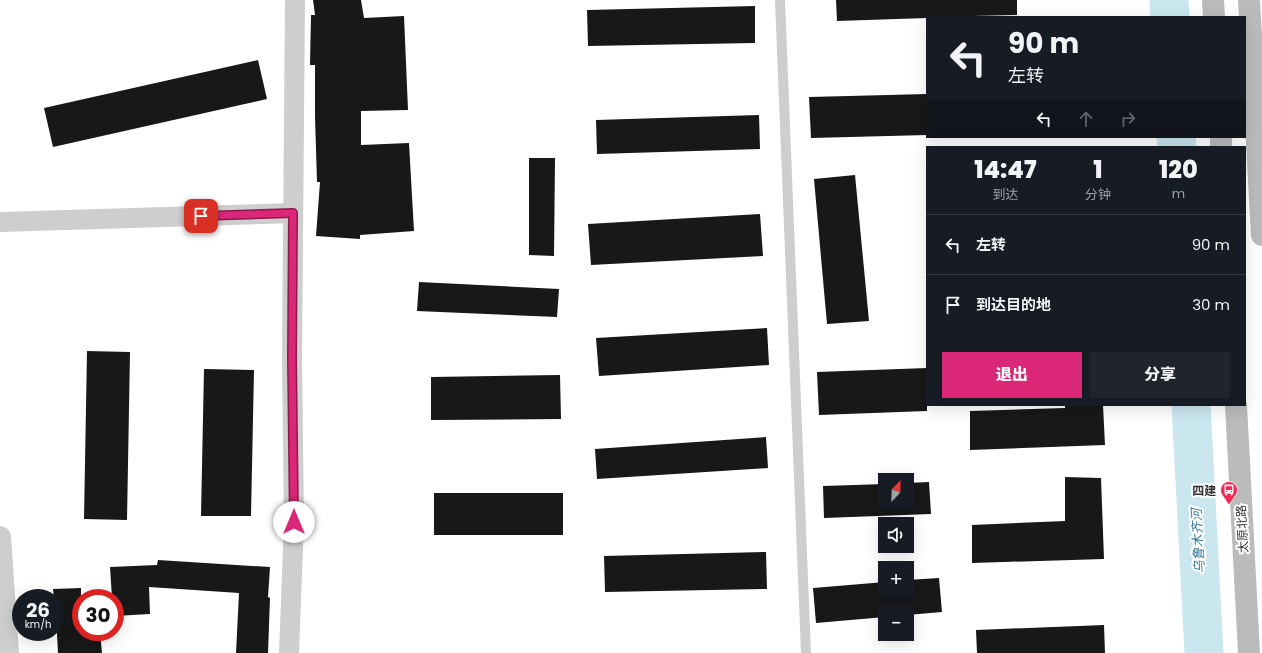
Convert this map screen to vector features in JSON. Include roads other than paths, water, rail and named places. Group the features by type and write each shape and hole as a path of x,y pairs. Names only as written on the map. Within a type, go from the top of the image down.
{"main road":[{"path":"1213,0 1214,16"},
{"path":"1249,0 1262,236"},
{"name":"太原北路","path":"1236,406 1249,653"}],"street":[{"path":"289,653 294,522 292,367 295,0"},
{"path":"0,222 293,213"},
{"path":"0,537 8,653"}],"lane":[{"path":"780,0 806,653"}],"waterway":[{"name":"乌鲁木齐河","path":"1169,0 1170,16"},
{"name":"乌鲁木齐河","path":"1176,138 1177,146"},
{"name":"乌鲁木齐河","path":"1191,406 1204,653"}],"place":[{"name":"四建","path":"1229,505"}]}
